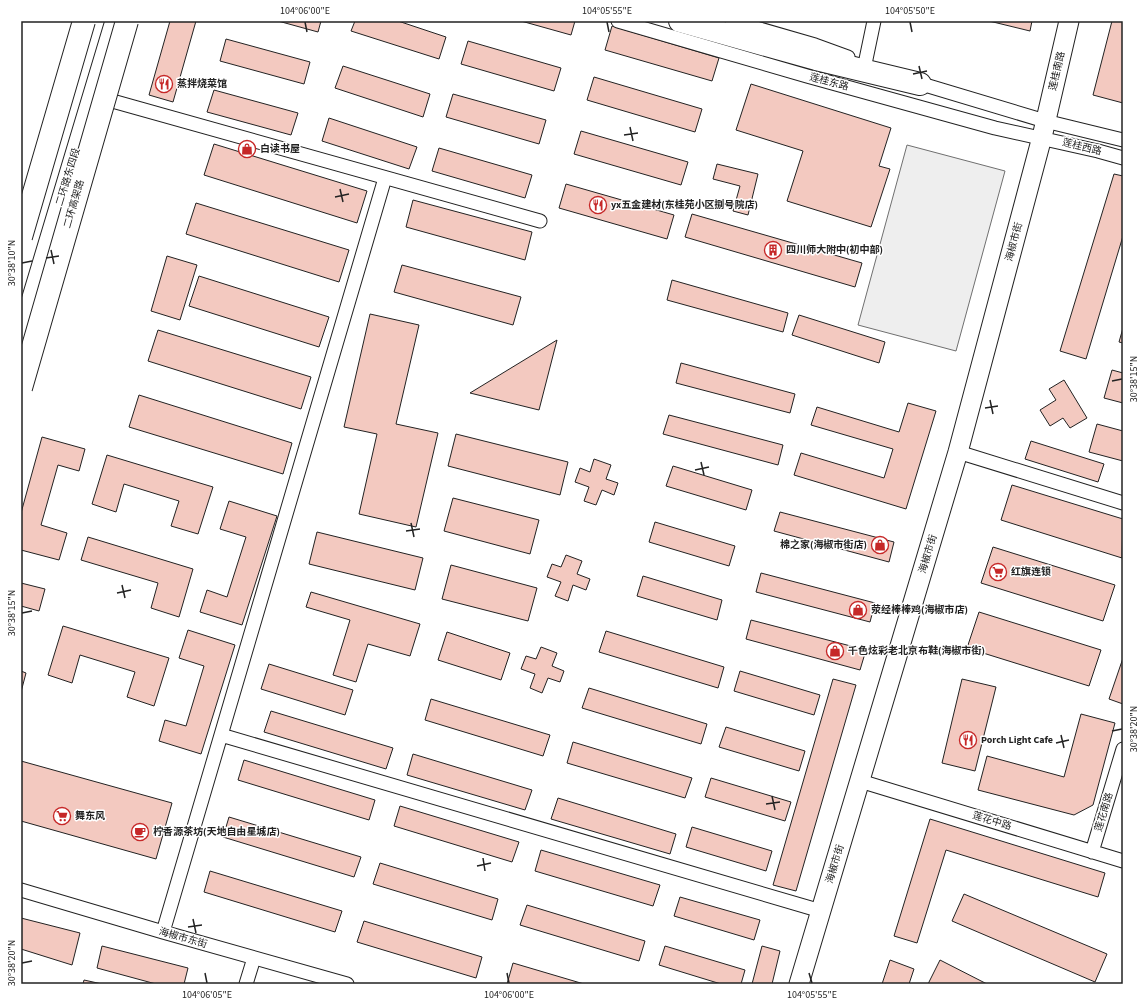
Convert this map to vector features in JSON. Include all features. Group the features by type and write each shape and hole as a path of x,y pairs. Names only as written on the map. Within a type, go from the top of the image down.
{"highway":[{"path":"21,237 85,21"},
{"name":"二环高架路","path":"21,388 127,21"},
{"path":"680,21 816,59 920,84"}],"street":[{"path":"21,217 85,21"},
{"name":"二环路东四段","path":"21,334 115,21"},
{"name":"莲桂东路","path":"618,21 807,76 995,128 1044,129"},
{"path":"732,21 815,46 1044,129"},
{"path":"865,64 874,21"},
{"name":"莲桂南路","path":"1044,129 1069,21"},
{"path":"92,96 540,221"},
{"name":"莲桂西路","path":"1044,129 1123,140"},
{"name":"莲桂西路","path":"1044,129 1098,151 1123,158"},
{"name":"海椒市街","path":"800,984 958,452 1044,129"},
{"path":"163,932 385,178"},
{"path":"958,452 1123,503"},
{"path":"221,735 821,911"},
{"name":"莲花南路","path":"1092,852 1123,749"},
{"name":"莲花中路","path":"860,780 1123,861"},
{"name":"海椒市东街","path":"21,890 346,984"},
{"path":"246,984 254,958"}],"shaded area":[{"path":"907,145 1005,171 956,351 858,325"}],"building":[{"path":"170,21 196,21 173,102 149,95"},
{"path":"278,21 321,21 318,32"},
{"path":"355,21 398,21 446,37 439,59 351,31"},
{"path":"521,21 575,21 571,35"},
{"path":"989,21 1032,21 1030,31"},
{"path":"1112,21 1123,21 1123,103 1093,95"},
{"path":"612,26 719,58 712,81 605,50"},
{"path":"226,39 310,62 304,84 220,61"},
{"path":"468,41 561,68 554,91 461,64"},
{"path":"343,66 430,94 423,117 335,88"},
{"path":"594,77 702,109 695,132 587,100"},
{"path":"751,84 891,128 879,166 890,169 871,227 787,201 803,151 736,130"},
{"path":"214,90 298,113 291,135 207,112"},
{"path":"453,94 546,120 539,144 446,117"},
{"path":"329,118 417,147 409,169 322,141"},
{"path":"581,131 688,162 681,185 574,154"},
{"path":"214,144 367,191 357,223 204,175"},
{"path":"439,148 532,175 525,198 432,171"},
{"path":"717,164 758,174 748,215 733,211 740,186 713,179"},
{"path":"1114,174 1123,176 1123,236 1086,359 1060,351"},
{"path":"566,184 674,215 667,239 559,208"},
{"path":"413,200 532,232 525,260 406,227"},
{"path":"196,203 349,250 339,282 186,234"},
{"name":"四川师大附中(初中部)","path":"692,214 862,263 855,287 685,237"},
{"path":"167,256 197,265 180,320 151,311"},
{"path":"402,265 521,297 513,325 394,292"},
{"path":"199,276 329,317 319,347 189,306"},
{"path":"672,280 788,313 783,332 667,300"},
{"path":"370,314 419,325 396,424 438,433 416,527 359,514 377,434 344,427"},
{"path":"799,315 885,342 879,363 792,335"},
{"path":"1123,328 1123,343 1119,342"},
{"path":"158,330 311,377 301,409 148,361"},
{"path":"557,340 539,410 470,393"},
{"path":"681,363 795,394 790,413 676,383"},
{"path":"1112,370 1123,373 1123,403 1104,398"},
{"path":"1064,380 1087,418 1070,428 1063,418 1050,426 1040,410 1056,400 1049,389"},
{"path":"139,395 292,443 283,474 129,427"},
{"path":"908,403 936,411 906,509 794,475 801,453 884,478 893,449 811,425 817,407 899,432"},
{"path":"669,415 783,445 778,465 663,434"},
{"path":"1097,424 1123,431 1123,461 1089,452"},
{"path":"456,434 568,462 560,495 448,466"},
{"path":"42,437 85,449 79,471 58,465 41,525 67,533 59,560 21,550 21,513"},
{"path":"1031,441 1104,464 1098,482 1025,459"},
{"path":"107,455 213,487 198,534 171,526 179,501 124,484 116,512 92,504"},
{"path":"594,459 611,465 606,479 618,483 614,495 602,490 596,505 584,501 589,487 575,482 580,468 590,472"},
{"path":"673,466 752,490 746,510 666,486"},
{"path":"1012,485 1123,519 1122,558 1001,520"},
{"path":"453,498 539,520 530,554 444,531"},
{"path":"229,501 277,516 242,625 200,612 207,590 227,597 246,537 220,529"},
{"path":"780,512 894,542 889,562 774,531"},
{"path":"655,522 735,546 729,566 649,542"},
{"path":"317,532 423,558 415,590 309,564"},
{"path":"88,537 193,569 179,617 151,608 158,583 81,560"},
{"path":"993,547 1115,585 1103,621 981,583"},
{"path":"566,555 582,561 577,574 590,579 586,590 573,585 568,601 555,596 561,582 547,577 552,564 561,567"},
{"path":"451,565 537,588 528,621 442,599"},
{"path":"761,573 875,603 870,622 756,592"},
{"path":"643,576 722,600 717,620 637,596"},
{"path":"21,583 45,589 39,611 21,606"},
{"path":"311,592 420,624 410,656 368,644 356,682 333,675 350,620 306,607"},
{"path":"979,612 1101,650 1089,686 967,648"},
{"path":"751,620 866,650 860,670 746,639"},
{"path":"63,626 169,658 154,706 127,697 135,672 80,655 72,683 48,675"},
{"path":"188,630 235,645 201,754 159,741 165,720 186,726 204,666 179,658"},
{"path":"606,631 724,667 718,688 599,652"},
{"path":"447,632 510,653 501,680 438,660"},
{"path":"541,647 557,653 552,666 564,671 560,682 548,678 542,693 530,688 535,674 521,669 526,656 536,659"},
{"path":"1123,658 1123,704 1109,699"},
{"path":"269,664 353,690 345,715 261,689"},
{"path":"21,671 26,673 21,692"},
{"path":"740,671 820,695 814,715 734,691"},
{"path":"833,679 856,685 796,891 773,885"},
{"path":"962,679 996,687 975,771 942,763"},
{"path":"589,688 707,724 701,744 582,708"},
{"path":"431,699 550,735 543,756 425,720"},
{"path":"271,711 393,748 386,769 264,732"},
{"path":"1081,714 1115,723 1093,805 1074,815 978,790 987,756 1064,777"},
{"path":"726,727 805,751 799,771 719,747"},
{"path":"573,742 692,778 685,798 567,763"},
{"path":"413,754 532,790 525,810 407,775"},
{"path":"244,760 375,800 369,820 238,780"},
{"path":"21,761 172,803 156,859 21,821"},
{"path":"711,778 791,802 785,821 705,797"},
{"path":"558,798 676,834 670,854 551,819"},
{"path":"400,806 519,842 512,862 394,826"},
{"path":"229,817 361,857 354,877 223,837"},
{"path":"930,819 1105,873 1098,897 946,850 917,943 894,936"},
{"path":"692,827 772,851 766,871 686,847"},
{"path":"541,850 660,885 653,906 535,871"},
{"path":"380,863 498,899 492,920 373,884"},
{"path":"210,871 342,911 335,932 204,892"},
{"path":"964,894 1107,954 1095,982 952,921"},
{"path":"680,897 760,920 754,940 674,916"},
{"path":"527,905 645,941 639,961 520,925"},
{"path":"21,918 80,933 72,965 21,949"},
{"path":"364,921 482,957 476,978 357,942"},
{"path":"102,946 188,968 184,984 156,984 97,968"},
{"path":"665,946 745,970 741,984 721,984 659,965"},
{"path":"762,946 780,951 772,984 752,984"},
{"path":"890,960 914,969 909,984 882,984"},
{"path":"940,960 987,984 928,984"},
{"path":"513,963 584,984 507,984"},
{"path":"84,980 102,984 83,984"}],"place":[{"name":"蒸拌烧菜馆","path":"164,84"},
{"name":"白读书屋","path":"247,149"},
{"name":"yx五金建材(东桂苑小区捌号院店)","path":"598,205"},
{"name":"四川师大附中(初中部)","path":"773,250"},
{"name":"棉之家(海椒市街店)","path":"880,545"},
{"name":"红旗连锁","path":"998,572"},
{"name":"荥经棒棒鸡(海椒市店)","path":"858,610"},
{"name":"千色炫彩老北京布鞋(海椒市街)","path":"835,651"},
{"name":"Porch Light Cafe","path":"968,740"},
{"name":"舞东风","path":"62,816"},
{"name":"柠香源茶坊(天地自由星城店)","path":"140,832"}]}
